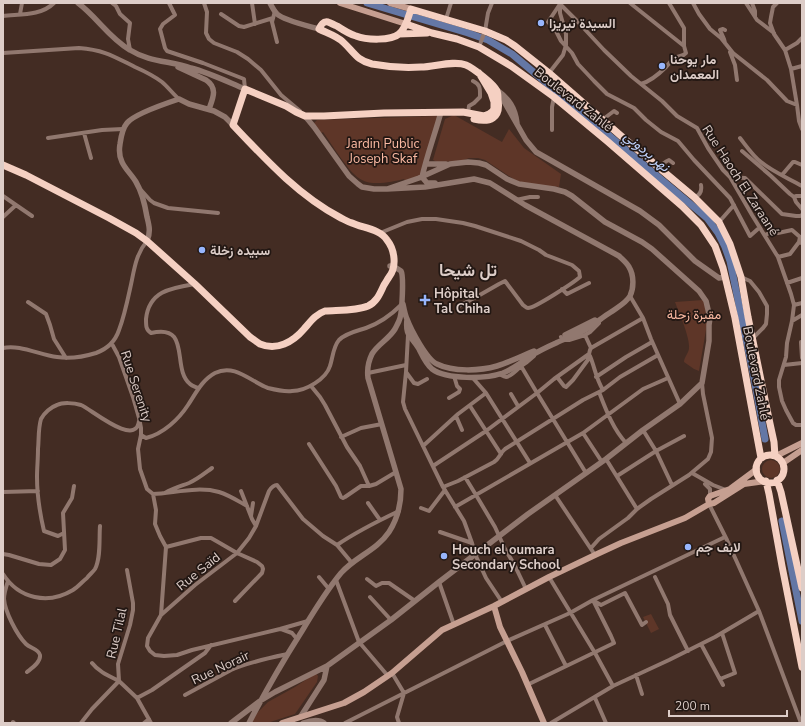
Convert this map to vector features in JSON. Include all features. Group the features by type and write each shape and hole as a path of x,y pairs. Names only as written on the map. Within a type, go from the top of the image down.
{"highway":[{"path":"399,34 407,23 411,11"},
{"name":"Boulevard Zahlé","path":"411,11 446,19 506,40 515,46 549,73 602,120 613,138 701,225 715,246 725,277 735,318 760,455"},
{"path":"432,33 399,34 390,38 379,40 360,38 329,22 322,24 319,29 343,42 356,56 372,64 406,68 448,64 466,65 479,73 503,106 496,115 487,121 476,120 457,112"},
{"name":"Boulevard Zahlé","path":"407,23 432,33 480,45 613,138 659,168 693,196 718,222 730,244 741,277 775,453"},
{"path":"3,165 39,182 136,233 195,284 250,336 260,343 274,347 287,343 296,337 316,315 321,312 361,308 368,306 377,299 393,268 392,252 387,239 380,233 353,224 327,211 310,199 295,187 254,148 233,125 245,89 286,106 305,116 463,112 484,116 493,111 495,94"},
{"path":"682,206 693,196"},
{"path":"775,453 783,463 784,469 782,476 774,482 765,481 760,478 756,469 760,455 765,456 775,453"},
{"path":"777,480 802,588"},
{"path":"765,481 769,494 802,667"},
{"path":"769,494 775,490 781,492"}],"main road":[{"name":"Boulevard Zahlé","path":"340,3 407,23"},
{"name":"Boulevard Zahlé","path":"390,3 411,11"},
{"path":"775,453 802,443"},
{"path":"783,463 801,452"},
{"path":"709,504 708,499 710,493 726,491 756,469"},
{"path":"748,483 752,481 749,474"},
{"path":"282,723 344,703 364,692 390,674 442,630 494,606 595,554 685,518 709,504 714,503 741,485 765,481"},
{"path":"494,606 500,627 528,685 544,723"}],"street":[{"path":"20,14 22,3"},
{"path":"3,16 42,11 54,3"},
{"path":"78,3 92,14 113,37 130,50 148,58 192,68 245,89 244,79 204,63 167,51 160,29 163,24 175,15 169,3"},
{"path":"112,3 116,6 120,14 130,23 128,35 130,50"},
{"path":"204,3 207,12 206,31 209,39 214,43 237,52 261,70 281,95 305,116 345,172 353,181 362,187 387,189 418,188 468,180 490,183 516,200 618,256 629,266 633,286 630,296 622,304 583,330 497,366 475,369 434,367"},
{"path":"252,3 255,24"},
{"path":"270,3 275,11 282,17 319,29"},
{"path":"446,19 451,3"},
{"path":"480,45 492,3"},
{"path":"630,3 684,46"},
{"path":"641,84 649,82 665,68 671,60 685,55 686,53 684,46 684,28 669,3"},
{"path":"693,3 698,14 710,29 733,52 767,80 787,101 797,105"},
{"path":"746,3 755,18 774,34"},
{"path":"752,3 755,11 755,18"},
{"path":"777,3 773,7 770,23 774,34 785,50 791,69 797,105 800,111 799,121 802,129"},
{"path":"549,73 563,55 566,45 566,34 560,13 560,4"},
{"path":"560,4 548,22 556,31 561,41 572,53 578,64 606,92 634,108 653,126 678,141 730,198 750,236 759,228"},
{"name":"Rue Haoch El Zaraané","path":"560,4 604,50 632,76 662,101 677,116 697,128 708,148 723,170 730,177 759,228 778,257 792,294 794,305"},
{"path":"275,11 272,26 277,42"},
{"path":"221,14 241,27 246,27 273,18"},
{"path":"725,30 720,30 725,44"},
{"path":"785,50 802,38"},
{"path":"3,54 79,48 109,53 153,76 167,86 179,99 189,104 220,114 233,125"},
{"path":"729,48 734,59 737,80"},
{"path":"170,64 210,82 213,90 213,97 209,110"},
{"path":"791,69 802,66"},
{"path":"468,113 469,106 480,96 480,88 478,83 473,81"},
{"path":"495,94 503,94 512,105 516,114 517,123"},
{"path":"552,130 552,107 554,97"},
{"path":"3,348 14,347 66,358 90,355 102,351 112,344 125,314 138,254 142,246 147,241 150,233 146,209 140,190 120,158 120,143 123,129 126,124 137,116 179,99"},
{"path":"503,106 517,123 536,152 640,211 659,225 695,261 719,278 725,277"},
{"path":"602,120 614,111 617,114"},
{"path":"418,188 419,178 426,163 441,112"},
{"path":"48,138 102,130 123,129"},
{"path":"84,133 91,158"},
{"path":"740,138 761,162 772,170 802,186"},
{"path":"742,151 794,197 802,209"},
{"path":"659,168 664,162 669,160 673,163"},
{"path":"426,163 437,165 468,162 479,163 486,165 512,182 554,188 565,192 605,222 652,249 699,291 706,301 710,318 702,384 712,438 711,452 708,459 690,474 637,509 599,539 591,548"},
{"path":"782,175 793,162 802,165"},
{"path":"426,163 430,173"},
{"path":"387,189 419,178 450,164"},
{"path":"730,177 745,178 782,214 796,216 802,215"},
{"path":"419,178 429,183 454,182"},
{"path":"693,196 698,196 701,185"},
{"path":"140,190 154,203 168,208 218,213"},
{"path":"3,196 32,216"},
{"path":"794,197 802,196"},
{"path":"516,200 538,197"},
{"path":"718,222 734,204"},
{"path":"3,217 16,205"},
{"path":"380,233 407,222 422,219 436,219 463,223 521,241 546,255 572,265 579,271 580,277 572,284 537,305 528,308 523,305 505,281 457,307"},
{"path":"765,236 774,230 778,233 792,230 800,237 800,242 790,254 778,257"},
{"path":"248,723 297,639 329,589 352,563 382,541 389,532 399,511 401,489 368,374 368,366 372,354 391,334 398,323 400,316 402,302 402,275 393,268"},
{"path":"741,277 750,281 759,292 767,306 766,324 753,338"},
{"path":"787,283 802,278"},
{"path":"562,289 567,294 589,283"},
{"path":"195,284 171,288 157,296 152,301 148,310 146,327 151,333 163,332 171,334 177,341 182,371 190,384 198,388"},
{"path":"630,296 643,318 652,342 680,404"},
{"path":"28,302 46,314 54,338 66,358"},
{"path":"402,302 408,335 403,402 444,488 464,521 475,554 486,578 502,602"},
{"name":"Rue Serenity","path":"141,435 146,438 154,436 173,422 188,406 198,388 214,374 221,371 227,370 237,372 267,388 280,391 292,392 311,386 328,372 334,348 340,340 347,335 384,320 402,302"},
{"path":"802,303 794,305 787,342 786,357 779,383 782,400 792,423 802,425"},
{"path":"583,330 592,330 610,312"},
{"path":"792,321 802,315"},
{"path":"591,348 643,318"},
{"path":"406,319 426,355 432,361 434,367"},
{"path":"583,330 591,348 590,356 594,364 596,377 608,415 619,436 626,443"},
{"path":"408,335 417,346 425,361 440,373 451,376 472,377 484,377 499,374 514,368 562,338"},
{"path":"596,377 652,342"},
{"path":"801,342 802,358"},
{"name":"Rue Serenity","path":"112,344 119,357 139,418 141,428 138,449 140,470 147,489 153,494 156,510 155,524 166,547"},
{"path":"499,374 506,377 513,373 535,354"},
{"path":"421,508 429,511 444,488 498,460 505,449 658,355"},
{"path":"433,466 503,419 557,376 590,356"},
{"path":"557,376 564,386 568,386 590,356"},
{"path":"784,365 802,363"},
{"path":"368,374 406,365"},
{"path":"521,366 586,473"},
{"path":"448,398 459,392 460,389 451,376 451,369"},
{"path":"406,372 414,384 418,384 427,379"},
{"path":"472,377 486,393 530,463"},
{"path":"455,506 583,433 643,389 668,378"},
{"path":"231,723 260,701 327,666 391,620 499,535 680,404 702,384"},
{"path":"311,386 325,405 350,452 360,466 369,486"},
{"path":"423,446 456,416 486,393"},
{"path":"511,394 518,406"},
{"path":"64,533 58,536 44,531 40,510 37,476 39,427 45,413 58,404 80,405 121,429 130,430 137,427 139,424 139,418"},
{"path":"470,406 501,454"},
{"path":"456,416 462,430"},
{"path":"342,437 361,428 382,424"},
{"path":"643,430 656,451 672,485"},
{"path":"583,433 617,476 637,509"},
{"path":"617,476 656,451 684,436"},
{"path":"309,444 343,498 361,486 376,484 396,472"},
{"path":"164,494 169,490 189,483 212,468"},
{"path":"690,474 726,491"},
{"path":"690,474 708,486 710,493"},
{"path":"465,477 495,527 526,589"},
{"name":"Rue Saïd","path":"309,620 280,629 211,645 177,655 155,655 147,646 148,638 161,615 195,585 236,553 249,538 256,526 271,487 277,485 303,519 336,545 352,563"},
{"path":"3,554 39,564 51,565 60,559 65,550 63,513 72,498 74,486"},
{"path":"710,493 714,486"},
{"path":"153,494 206,490 219,492 247,506"},
{"path":"3,492 38,491"},
{"path":"240,491 250,516 256,526"},
{"path":"555,495 595,554"},
{"path":"250,516 253,503"},
{"path":"368,503 380,520"},
{"path":"709,504 759,612 801,723"},
{"path":"336,545 346,538 399,511"},
{"path":"3,574 14,587 34,598 62,595 72,590 95,569 98,559 100,526"},
{"path":"440,532 472,542"},
{"path":"345,723 507,641 545,625 593,600 725,537"},
{"path":"161,615 166,547 202,538 211,538 236,553 258,562 262,566 262,573 235,601"},
{"name":"Rue Tilal","path":"119,682 118,664 133,610 128,570"},
{"path":"319,576 329,589"},
{"path":"548,577 595,653 613,686"},
{"path":"654,577 668,604 670,615 688,651"},
{"path":"367,579 376,586 382,583 389,583 415,601"},
{"path":"336,580 359,642 390,674 404,693"},
{"path":"8,581 4,601 8,615 19,635 26,644 37,651 40,655 39,660 27,672"},
{"path":"439,582 454,625"},
{"path":"593,600 601,605 625,593 642,625 646,622"},
{"path":"370,597 391,620"},
{"path":"528,685 614,643 593,600"},
{"path":"551,723 613,686 688,651 759,612"},
{"path":"545,625 566,666"},
{"path":"280,629 292,634 297,639"},
{"path":"720,679 735,673 722,633"},
{"path":"701,644 723,685"},
{"path":"137,698 152,690 205,653 211,645"},
{"name":"Rue Norair","path":"185,695 242,666 267,658 288,654"},
{"path":"92,663 95,667 119,682 137,698 150,721 144,723"},
{"path":"301,716 324,680 327,666"},
{"path":"636,675 642,694"},
{"path":"81,723 92,709 119,682"},
{"path":"399,723 397,717 404,693"},
{"path":"595,698 606,723"},
{"path":"303,723 309,721 322,721 324,723"}],"green space":[{"path":"454,115 502,142 509,129 524,148 561,174 559,187 526,184 515,180 485,160 478,158 469,158 461,161 437,162 433,160 445,119"},
{"name":"Jardin Public Joseph Skaf","path":"437,116 439,118 424,174 405,181 404,179 383,183 366,182 357,177 346,165 323,132 321,133 314,123 317,120"},
{"name":"مقبرة زحلة","path":"703,300 707,308 708,318 699,371 684,362 689,350 689,343 675,302"},
{"path":"771,460 775,461 779,465 779,473 775,477 771,478 767,477 763,473 762,469 763,465 767,461"},
{"path":"651,614 659,629 651,633 643,617"},
{"path":"316,673 318,676 317,682 295,714 267,723 250,723 268,702"}],"waterway":[{"name":"نهر بردوني","path":"367,3 488,40 512,54 707,218 718,233 730,261 765,439"},
{"name":"نهر بردوني","path":"782,521 802,621"}],"place":[{"name":"السيدة تيريزا","path":"541,23"},
{"name":"مار يوحنا المعمدان","path":"662,66"},
{"name":"سبيده زخلة","path":"202,250"},
{"name":"Hôpital Tal Chiha","path":"425,300"},
{"name":"لابف جم","path":"688,547"},
{"name":"Houch el oumara Secondary School","path":"444,556"}],"district":[{"name":"تل شيحا","path":"468,270"}]}
